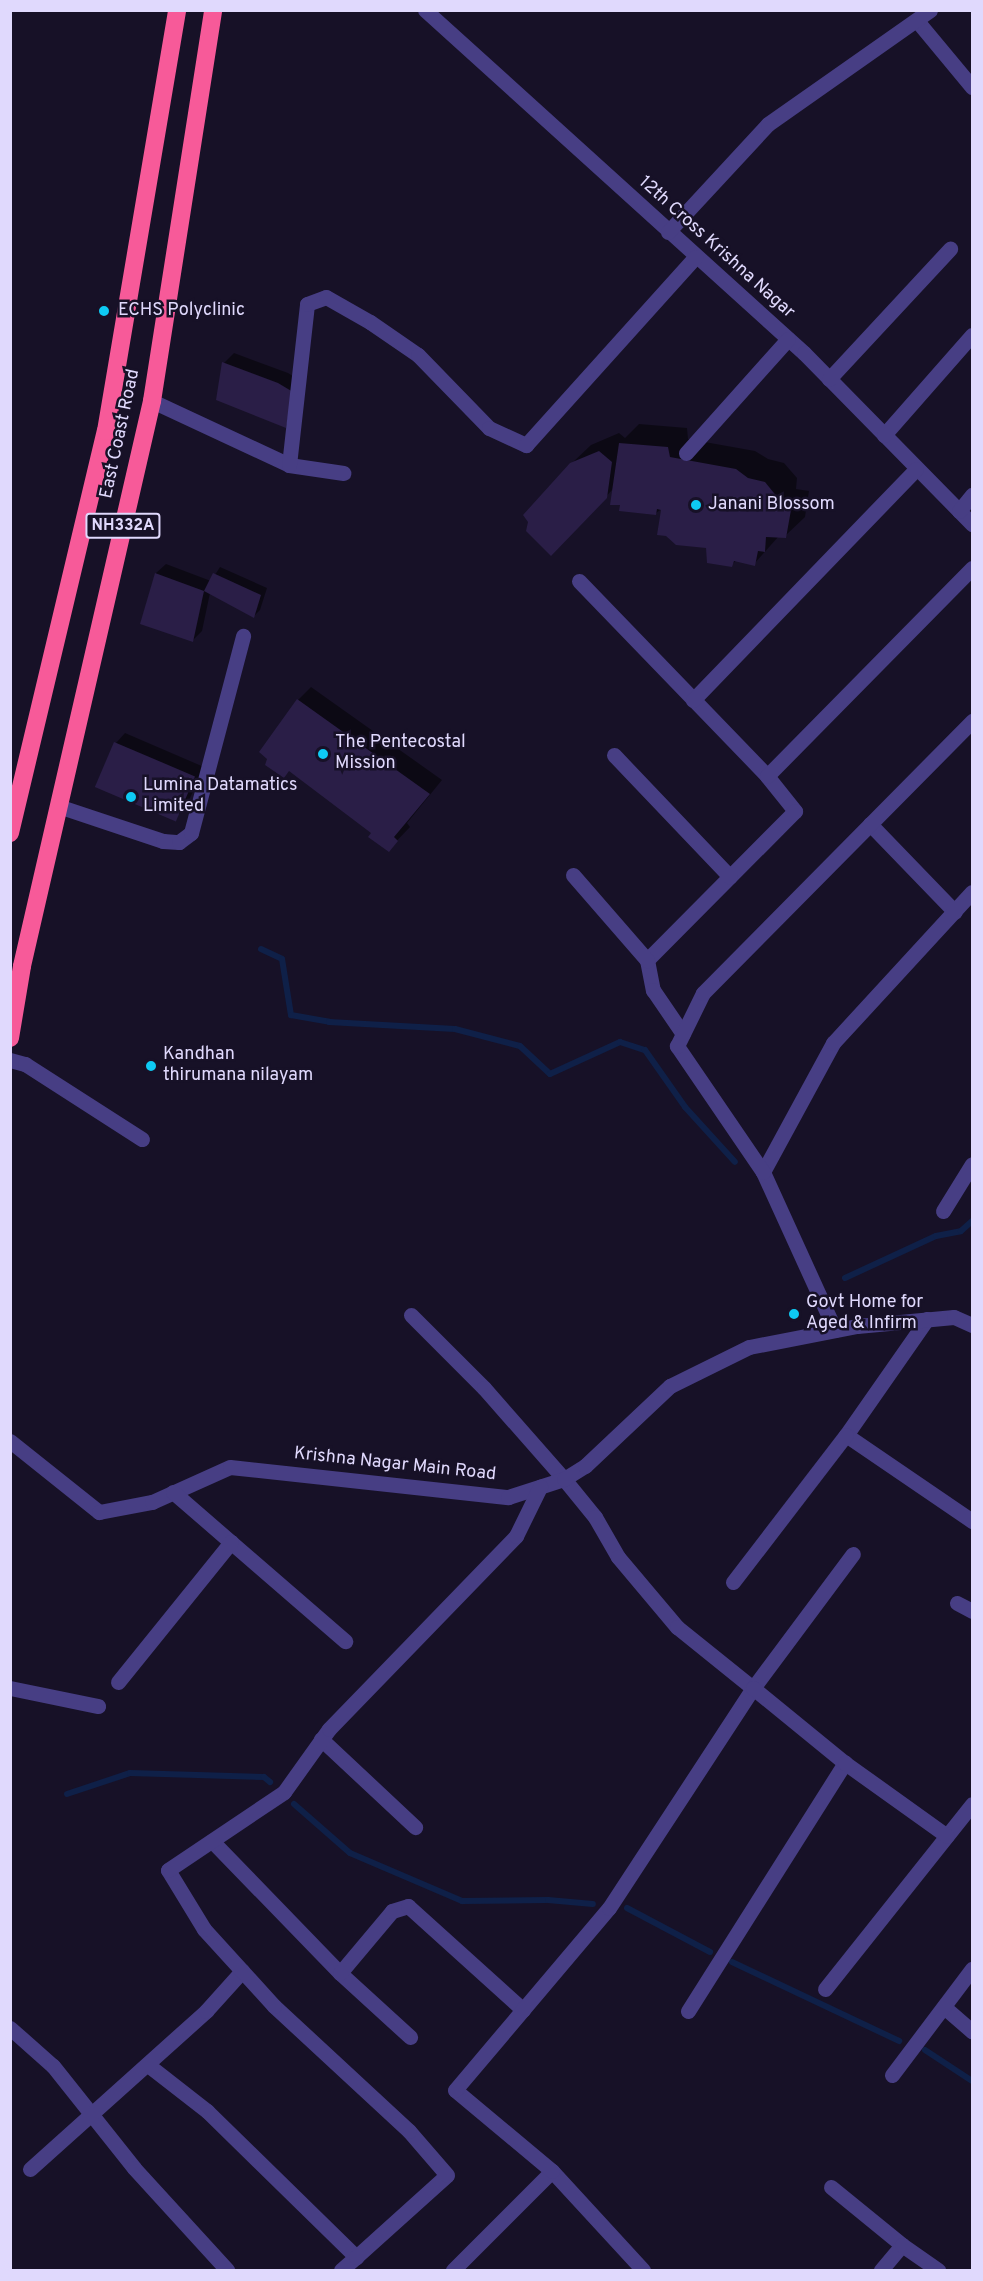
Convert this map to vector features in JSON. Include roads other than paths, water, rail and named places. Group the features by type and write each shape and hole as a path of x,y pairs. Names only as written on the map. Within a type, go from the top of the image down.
{"highway":[{"name":"East Coast Road","path":"10,833 106,431 177,10"},
{"name":"East Coast Road","path":"10,1038 22,966 152,401 213,10"}],"street":[{"name":"12th Cross Krishna Nagar","path":"425,10 788,339 972,524"},
{"path":"668,232 768,124 918,22 930,10"},
{"path":"918,22 972,87"},
{"path":"829,379 950,249"},
{"path":"289,465 308,304 326,297 370,321 418,356 489,428 525,445 695,257"},
{"path":"884,435 972,335"},
{"path":"687,453 788,339"},
{"path":"152,401 289,465 343,473"},
{"path":"693,700 916,469"},
{"path":"959,511 972,495"},
{"path":"767,776 972,568"},
{"path":"579,581 767,776 795,811 647,960"},
{"path":"58,806 163,841 179,842 191,833 243,636"},
{"path":"835,1330 763,1172 677,1046 703,993 972,722"},
{"path":"614,755 730,877"},
{"path":"870,824 955,912"},
{"path":"573,875 647,960 652,990 683,1034"},
{"path":"763,1172 833,1043 972,892"},
{"path":"10,1060 25,1064 142,1139"},
{"path":"943,1211 972,1164"},
{"path":"411,1315 484,1388 564,1479 595,1517 618,1557 677,1627 845,1763 947,1836"},
{"name":"Krishna Nagar Main Road","path":"10,1441 99,1512 152,1502 230,1467 508,1497 564,1479 585,1466 670,1386 749,1347 835,1330 927,1319 954,1317 972,1325"},
{"path":"733,1582 846,1435 927,1319"},
{"path":"846,1435 972,1521"},
{"path":"341,2271 447,2175 409,2131 274,2006 204,1929 168,1870 284,1792 321,1739 516,1536 540,1487"},
{"path":"173,1492 345,1641"},
{"path":"118,1682 231,1542"},
{"path":"643,2271 552,2171 455,2090 609,1908 753,1688 853,1554"},
{"path":"957,1603 972,1611"},
{"path":"10,1688 98,1706"},
{"path":"321,1739 416,1827"},
{"path":"688,2011 845,1763"},
{"path":"825,1989 972,1804"},
{"path":"212,1840 340,1973 410,2037"},
{"path":"340,1973 392,1911 408,1906 523,2010"},
{"path":"892,2075 972,1969"},
{"path":"30,2169 206,2012 242,1971"},
{"path":"944,2007 972,2031"},
{"path":"10,2028 53,2066 92,2116 227,2271"},
{"path":"148,2065 207,2112 356,2257"},
{"path":"453,2271 552,2171"},
{"path":"831,2187 938,2271"},
{"path":"881,2271 902,2245"}],"waterway":[{"path":"261,949 282,959 291,1015 329,1022 455,1029 520,1046 550,1074 620,1042 645,1050 685,1107 735,1162"},
{"path":"845,1278 936,1236 961,1231 972,1221"},
{"path":"67,1794 130,1773 264,1777 270,1782"},
{"path":"294,1804 350,1853 462,1901 548,1900 593,1904"},
{"path":"627,1908 710,1952"},
{"path":"732,1962 899,2041"},
{"path":"925,2050 972,2081"}],"place":[{"name":"ECHS Polyclinic","path":"104,311"},
{"name":"Janani Blossom","path":"696,505"},
{"name":"The Pentecostal Mission","path":"323,754"},
{"name":"Lumina Datamatics Limited","path":"131,797"},
{"name":"Kandhan thirumana nilayam","path":"151,1066"},
{"name":"Govt Home for Aged & Infirm","path":"794,1314"}]}
